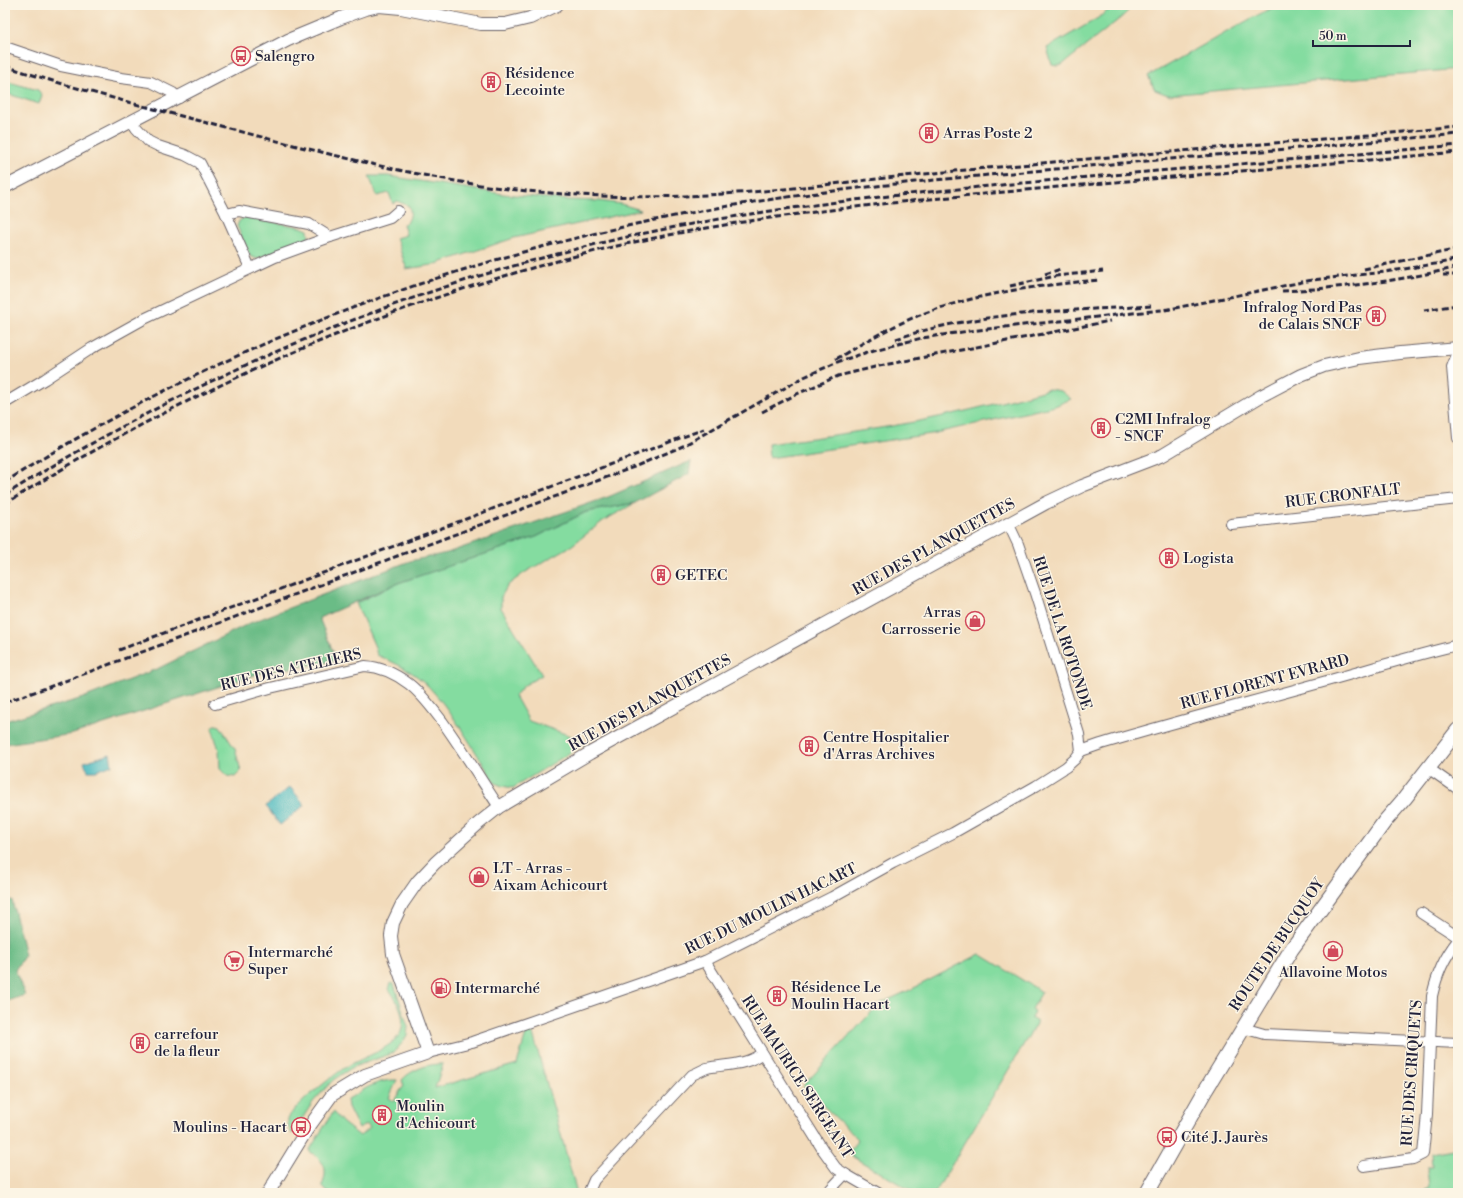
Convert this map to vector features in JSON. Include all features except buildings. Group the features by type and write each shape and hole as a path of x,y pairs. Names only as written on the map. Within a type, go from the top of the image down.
{"main road":[{"name":"ROUTE DE BUCQUOY","path":"1147,1193 1204,1091 1291,950 1384,821 1405,798 1458,730"}],"street":[{"path":"5,187 179,98 288,40 366,9 379,6 401,8 481,24 505,24 530,18 557,5"},
{"path":"5,47 61,66 151,82 173,93 179,98"},
{"path":"132,121 136,128 148,141 185,155 200,163 226,214 250,268"},
{"path":"226,214 239,211 309,224 330,237"},
{"path":"5,403 92,348 144,319 274,257 390,218 398,211"},
{"name":"RUE DES PLANQUETTES","path":"428,1053 393,954 391,936 393,923 397,913 418,881 454,845 500,807 590,753 1009,525 1046,503 1082,486 1163,455 1261,396 1301,375 1324,366 1359,358 1458,348"},
{"path":"1458,352 1452,367 1458,438"},
{"name":"RUE CRONFALT","path":"1231,524 1458,499"},
{"name":"RUE DE LA ROTONDE","path":"1009,525 1018,544 1034,593 1077,729 1081,751"},
{"name":"RUE FLORENT EVRARD","path":"1081,751 1226,708 1458,644"},
{"name":"RUE DES ATELIERS","path":"215,704 282,685 365,666 386,671 410,684 431,706 456,740 500,807"},
{"name":"RUE DU MOULIN HACART","path":"428,1053 472,1042 705,961 832,897 893,863 967,825 1036,786 1066,767 1081,751"},
{"path":"1428,768 1458,789"},
{"path":"1421,913 1458,939"},
{"name":"RUE DES CRIQUETS","path":"1364,1166 1413,1159 1423,1154 1427,1114 1432,996 1437,977 1458,939"},
{"name":"RUE MAURICE SERGEANT","path":"705,961 823,1150 836,1168 878,1193"},
{"path":"1244,1026 1250,1030 1264,1034 1458,1043"},
{"path":"268,1193 310,1125 332,1095 365,1075 428,1053"},
{"path":"592,1193 590,1189 594,1180 692,1075 705,1069 743,1063 756,1058 762,1053"},
{"path":"827,1193 844,1174"}],"green space":[{"path":"1115,5 1134,5 1123,16 1062,65 1052,65 1047,48 1098,18"},
{"path":"1278,5 1458,5 1458,69 1168,95 1155,90 1148,76"},
{"path":"5,81 38,90 42,95 39,104 5,93"},
{"path":"369,176 388,176 503,194 567,200 599,201 621,204 641,210 514,238 433,265 405,269 406,267 396,238 406,235 403,224 407,223 409,218 409,206 397,201 393,204 389,193 377,196"},
{"path":"245,217 301,227 308,230 309,237 257,259 250,256 237,226 239,221"},
{"path":"1049,389 1061,391 1071,399 1055,406 931,434 769,458 768,444 866,430 944,416"},
{"path":"691,461 689,474 635,503 586,512 536,537 398,583 319,618 337,661 264,672 73,734 5,744 5,721 83,698 159,668 250,623 410,561 447,553 608,497"},
{"path":"635,503 603,521 571,546 524,573 508,585 501,597 501,608 542,675 523,686 515,696 529,721 571,736 584,744 513,788 495,783 456,721 429,687 411,672 377,655 356,603 398,583 536,537 586,512"},
{"path":"214,725 220,726 235,749 241,771 235,777 227,776 220,769 219,750 212,728"},
{"path":"12,900 25,955 15,970 25,995 5,1002 5,901"},
{"path":"980,954 1042,992 1032,1009 1035,1011 1031,1018 1037,1022 935,1193 915,1193 848,1154 858,1139 803,1086 879,1004 910,990"},
{"path":"391,983 394,984 408,1027 407,1035 404,1041 393,1053 353,1067 333,1080 313,1102 292,1134 289,1128 288,1119 298,1106 324,1083 341,1071 387,1046 399,1035 403,1023 401,1012 389,989"},
{"path":"532,1030 577,1193 328,1193 322,1186 325,1174 324,1166 318,1158 309,1151 333,1112 343,1123 360,1136 369,1128 366,1124 359,1129 348,1107 347,1100 377,1083 397,1080 389,1098 394,1101 404,1086 402,1080 406,1076 415,1070 432,1065 443,1064 435,1088 517,1064 527,1031"},
{"path":"1453,1149 1458,1150 1458,1193 1418,1193 1429,1187 1427,1167 1432,1167 1431,1153"}],"water":[{"path":"110,754 112,765 96,771 88,771 84,762"},
{"path":"290,787 305,805 280,825 266,806"}],"railway":[{"path":"5,66 129,102 289,144 395,169 466,183 501,188 592,196 666,197 747,192 1000,167 1458,127"},
{"path":"5,482 81,436 160,393 240,355 323,320 407,288 492,261 578,238 711,209 848,189 988,175 1458,134"},
{"path":"5,495 75,453 147,414 220,377 294,344 370,313 447,286 526,262 605,242 658,230 818,204 1087,177 1458,145"},
{"path":"5,504 75,462 147,422 294,352 447,294 525,270 604,249 709,228 814,212 1026,190 1458,152"},
{"path":"1364,269 1458,249"},
{"path":"1165,310 1312,280 1385,272 1458,259"},
{"path":"1282,291 1371,283 1458,267"},
{"path":"1045,274 1061,269"},
{"path":"1010,286 1056,276 1103,271"},
{"path":"1443,275 1458,275"},
{"path":"836,359 894,326 919,315 951,304 1014,290 1099,280"},
{"path":"1424,310 1458,305"},
{"path":"896,339 927,330 991,318 1056,311 1153,306"},
{"path":"5,702 49,687 634,467 683,446 804,377 840,361 874,350 922,338 969,331 1170,309"},
{"path":"762,412 797,394 838,376 879,366 1110,321"},
{"path":"119,650 704,429"}],"place":[{"name":"Salengro","path":"241,56"},
{"name":"Résidence Lecointe","path":"491,82"},
{"name":"Arras Poste 2","path":"929,133"},
{"name":"Infralog Nord Pas de Calais SNCF","path":"1376,316"},
{"name":"C2MI Infralog - SNCF","path":"1101,428"},
{"name":"Logista","path":"1169,558"},
{"name":"GETEC","path":"661,575"},
{"name":"Arras Carrosserie","path":"975,621"},
{"name":"Centre Hospitalier d'Arras Archives","path":"809,746"},
{"name":"LT - Arras - Aixam Achicourt","path":"479,877"},
{"name":"Allavoine Motos","path":"1333,951"},
{"name":"Intermarché Super","path":"234,961"},
{"name":"Intermarché","path":"441,988"},
{"name":"Résidence Le Moulin Hacart","path":"777,996"},
{"name":"carrefour de la fleur","path":"140,1043"},
{"name":"Moulin d'Achicourt","path":"382,1115"},
{"name":"Moulins - Hacart","path":"301,1127"},
{"name":"Cité J. Jaurès","path":"1167,1137"}]}
